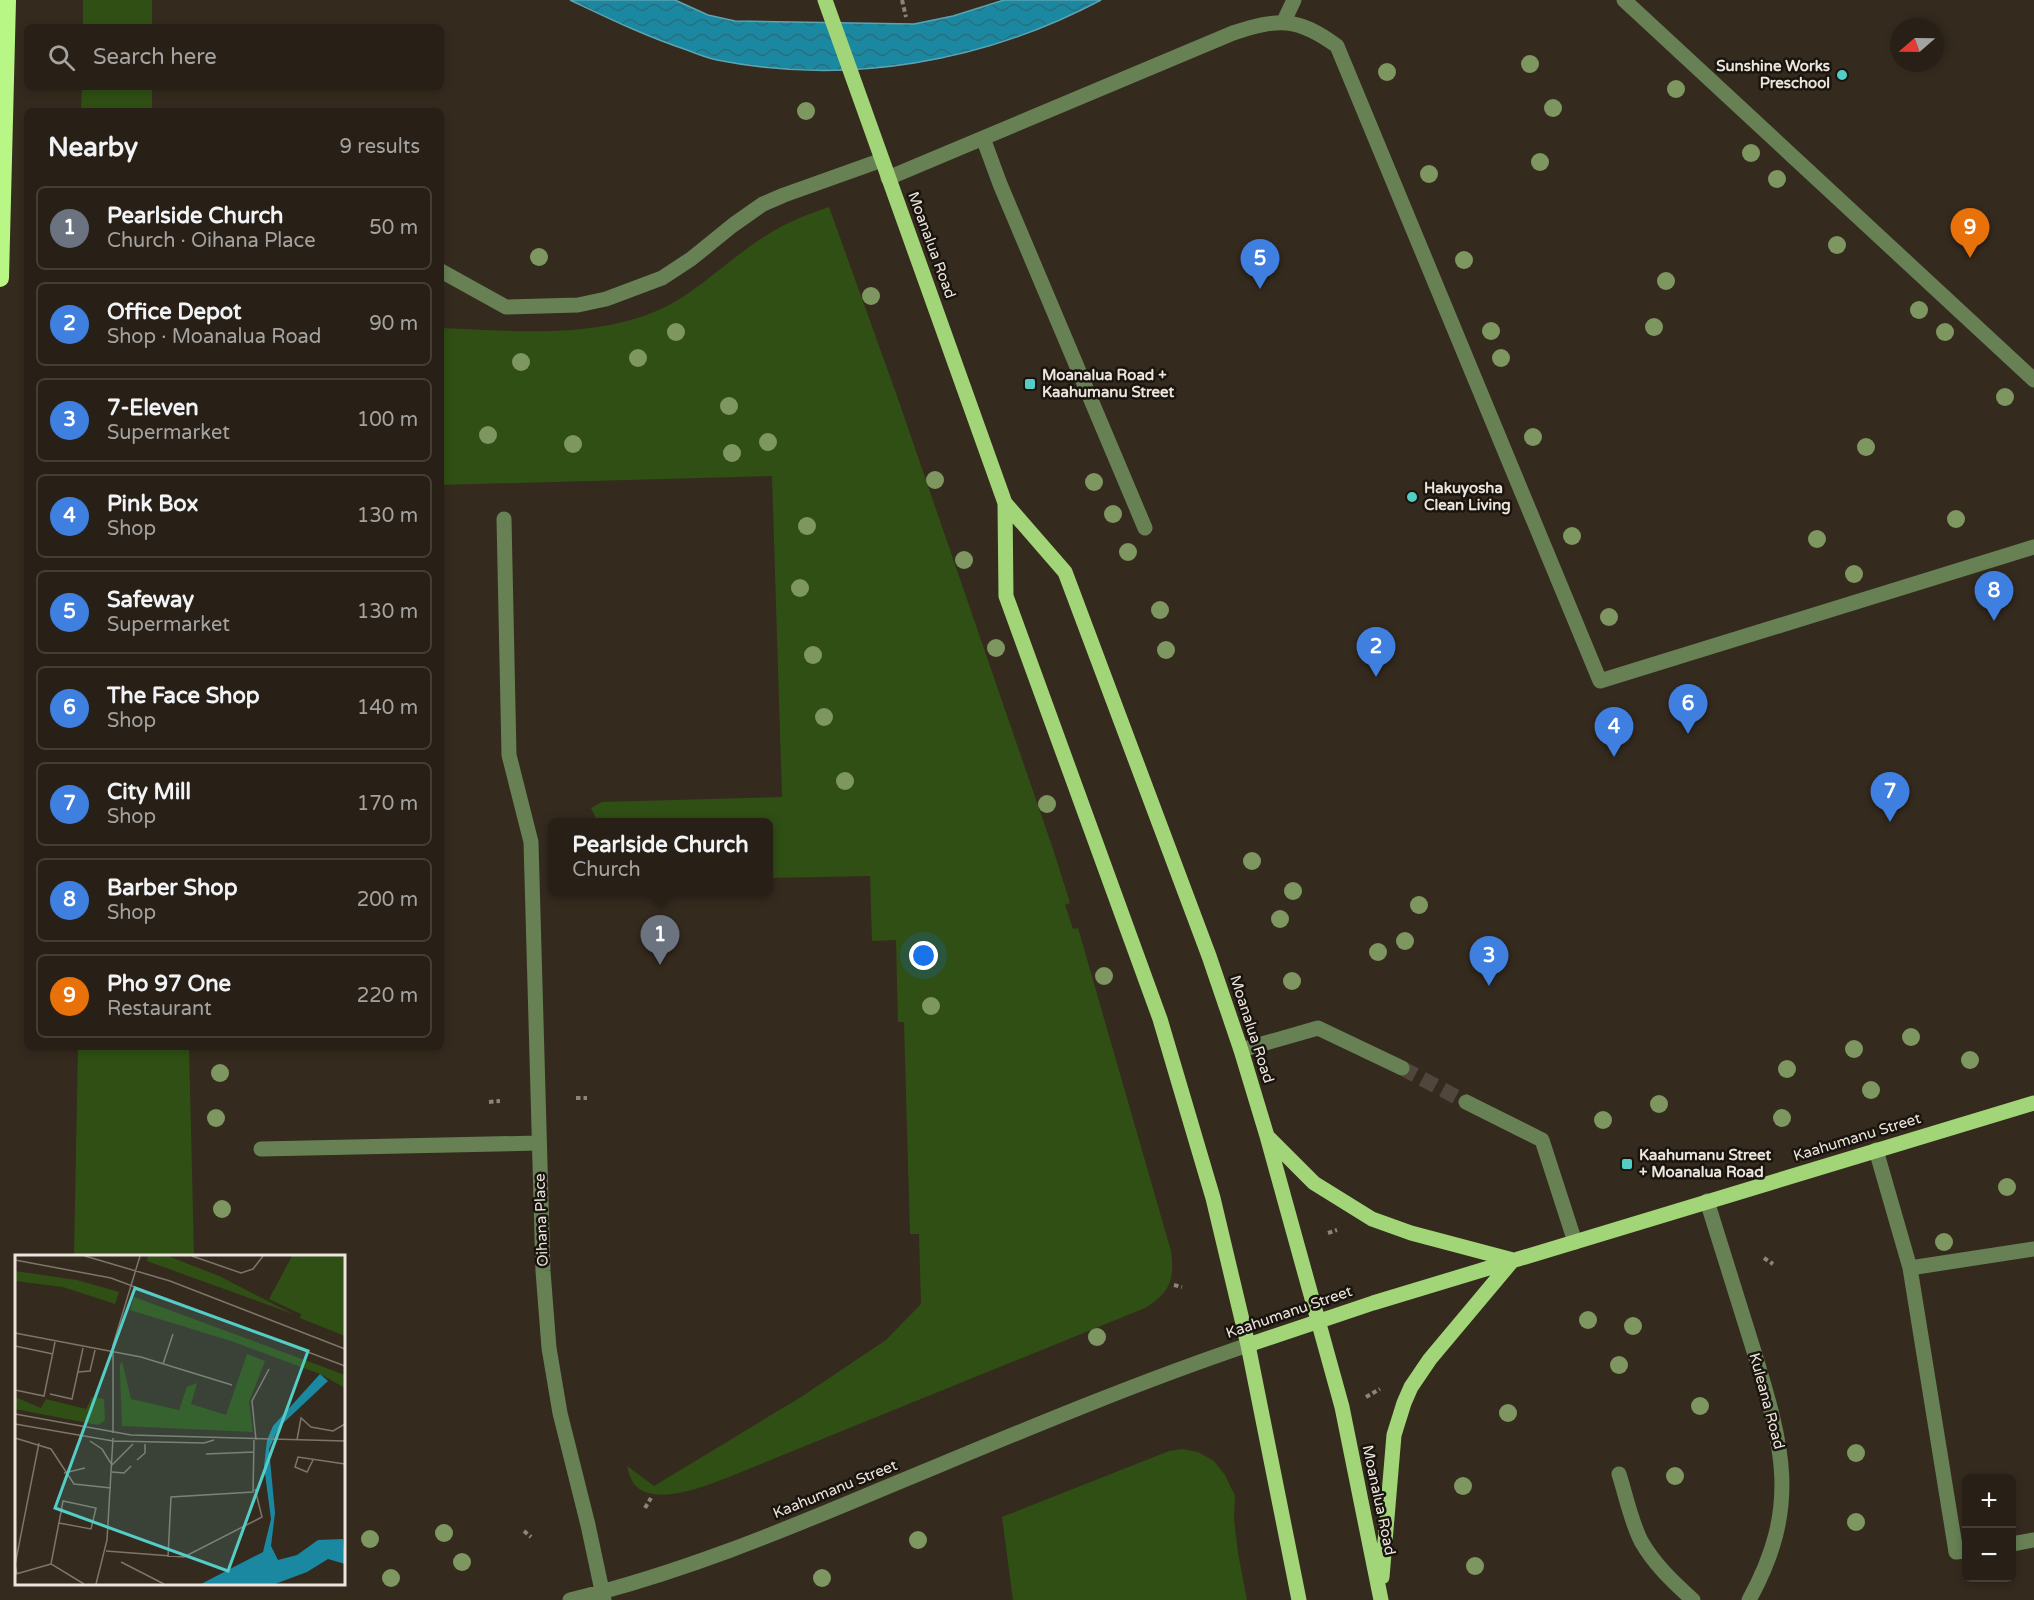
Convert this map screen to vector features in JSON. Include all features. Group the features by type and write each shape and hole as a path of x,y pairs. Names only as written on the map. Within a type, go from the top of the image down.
{"highway":[{"path":"0,278 7,0"}],"main road":[{"name":"Moanalua Road","path":"825,0 1005,502 1006,596 1160,1019 1214,1198 1248,1345 1299,1600"},
{"name":"Moanalua Road","path":"1005,502 1065,572 1201,934 1241,1050 1319,1321 1341,1407 1381,1598"},
{"name":"Kaahumanu Street","path":"1248,1345 1513,1260 2034,1103"},
{"path":"1267,1136 1314,1183 1372,1219 1411,1233 1513,1260 1430,1359 1411,1387 1404,1403 1394,1435 1381,1598"}],"street":[{"path":"1284,21 1294,0"},
{"path":"1623,0 2034,380"},
{"path":"888,178 1233,33 1260,24 1284,21 1316,31 1337,46 1600,681 2034,547"},
{"path":"983,138 1000,184 1145,528"},
{"path":"444,273 506,307 579,305 606,299 662,278 691,260 733,225 763,204 882,160"},
{"name":"Oihana Place","path":"504,519 509,755 531,842 543,1271 552,1376 603,1596"},
{"path":"1241,1050 1318,1028 1402,1068"},
{"path":"1466,1102 1542,1140 1575,1242"},
{"path":"261,1149 539,1143"},
{"path":"1876,1150 1910,1268 1956,1552 1962,1551"},
{"name":"Kuleana Road","path":"1707,1202 1764,1386 1782,1459 1783,1487 1775,1541 1749,1600"},
{"path":"1910,1268 2034,1249"},
{"name":"Kaahumanu Street","path":"570,1600 603,1596 728,1551 1008,1437 1248,1345"},
{"path":"1619,1474 1640,1539 1658,1565 1693,1600"},
{"path":"2016,1543 2034,1540"}],"path":[{"path":"902,0 906,17"},
{"path":"576,1098 587,1098"},
{"path":"489,1102 500,1101"},
{"path":"1764,1258 1773,1264"},
{"path":"1174,1285 1182,1287"},
{"path":"645,1508 651,1498"},
{"path":"524,1531 531,1537"}],"green space":[{"path":"83,0 152,0 152,24 83,24"},
{"path":"82,90 152,90 152,108 81,108"},
{"path":"829,207 897,396 1054,852 1070,903 1065,905 1073,929 1078,928 1171,1251 1172,1270 1165,1291 1145,1308 722,1480 691,1490 661,1495 648,1493 637,1487 627,1466 654,1486 801,1397 886,1340 921,1304 919,1234 910,1234 904,1022 898,1022 896,940 872,941 870,876 773,878 773,818 596,818 591,808 602,802 782,797 772,476 444,485 444,328 501,331 562,330 593,328 623,322 651,313 678,300 745,250 797,219"},
{"path":"78,1050 189,1050 194,1255 74,1255"},
{"path":"1182,1449 1198,1452 1214,1461 1225,1475 1235,1496 1234,1519 1247,1600 1013,1600 1002,1517 1169,1451"}],"water":[{"path":"570,0 675,0 708,15 735,21 914,24 953,16 1004,0 1101,0 1010,39 963,53 914,63 865,69 816,70 766,67 717,60 642,33"}],"tunnel":[{"path":"1402,1068 1466,1102"}],"place":[{"name":"Sunshine Works Preschool","path":"1842,75"},
{"name":"Pho 97 One","path":"1970,258"},
{"name":"Safeway","path":"1260,289"},
{"name":"Moanalua Road + Kaahumanu Street","path":"1030,384"},
{"name":"Hakuyosha Clean Living","path":"1412,497"},
{"name":"Barber Shop","path":"1994,621"},
{"name":"Office Depot","path":"1376,677"},
{"name":"The Face Shop","path":"1688,734"},
{"name":"Pink Box","path":"1614,757"},
{"name":"City Mill","path":"1890,822"},
{"name":"Pearlside Church","path":"660,965"},
{"name":"7-Eleven","path":"1489,986"},
{"name":"Kaahumanu Street + Moanalua Road","path":"1627,1164"}]}
